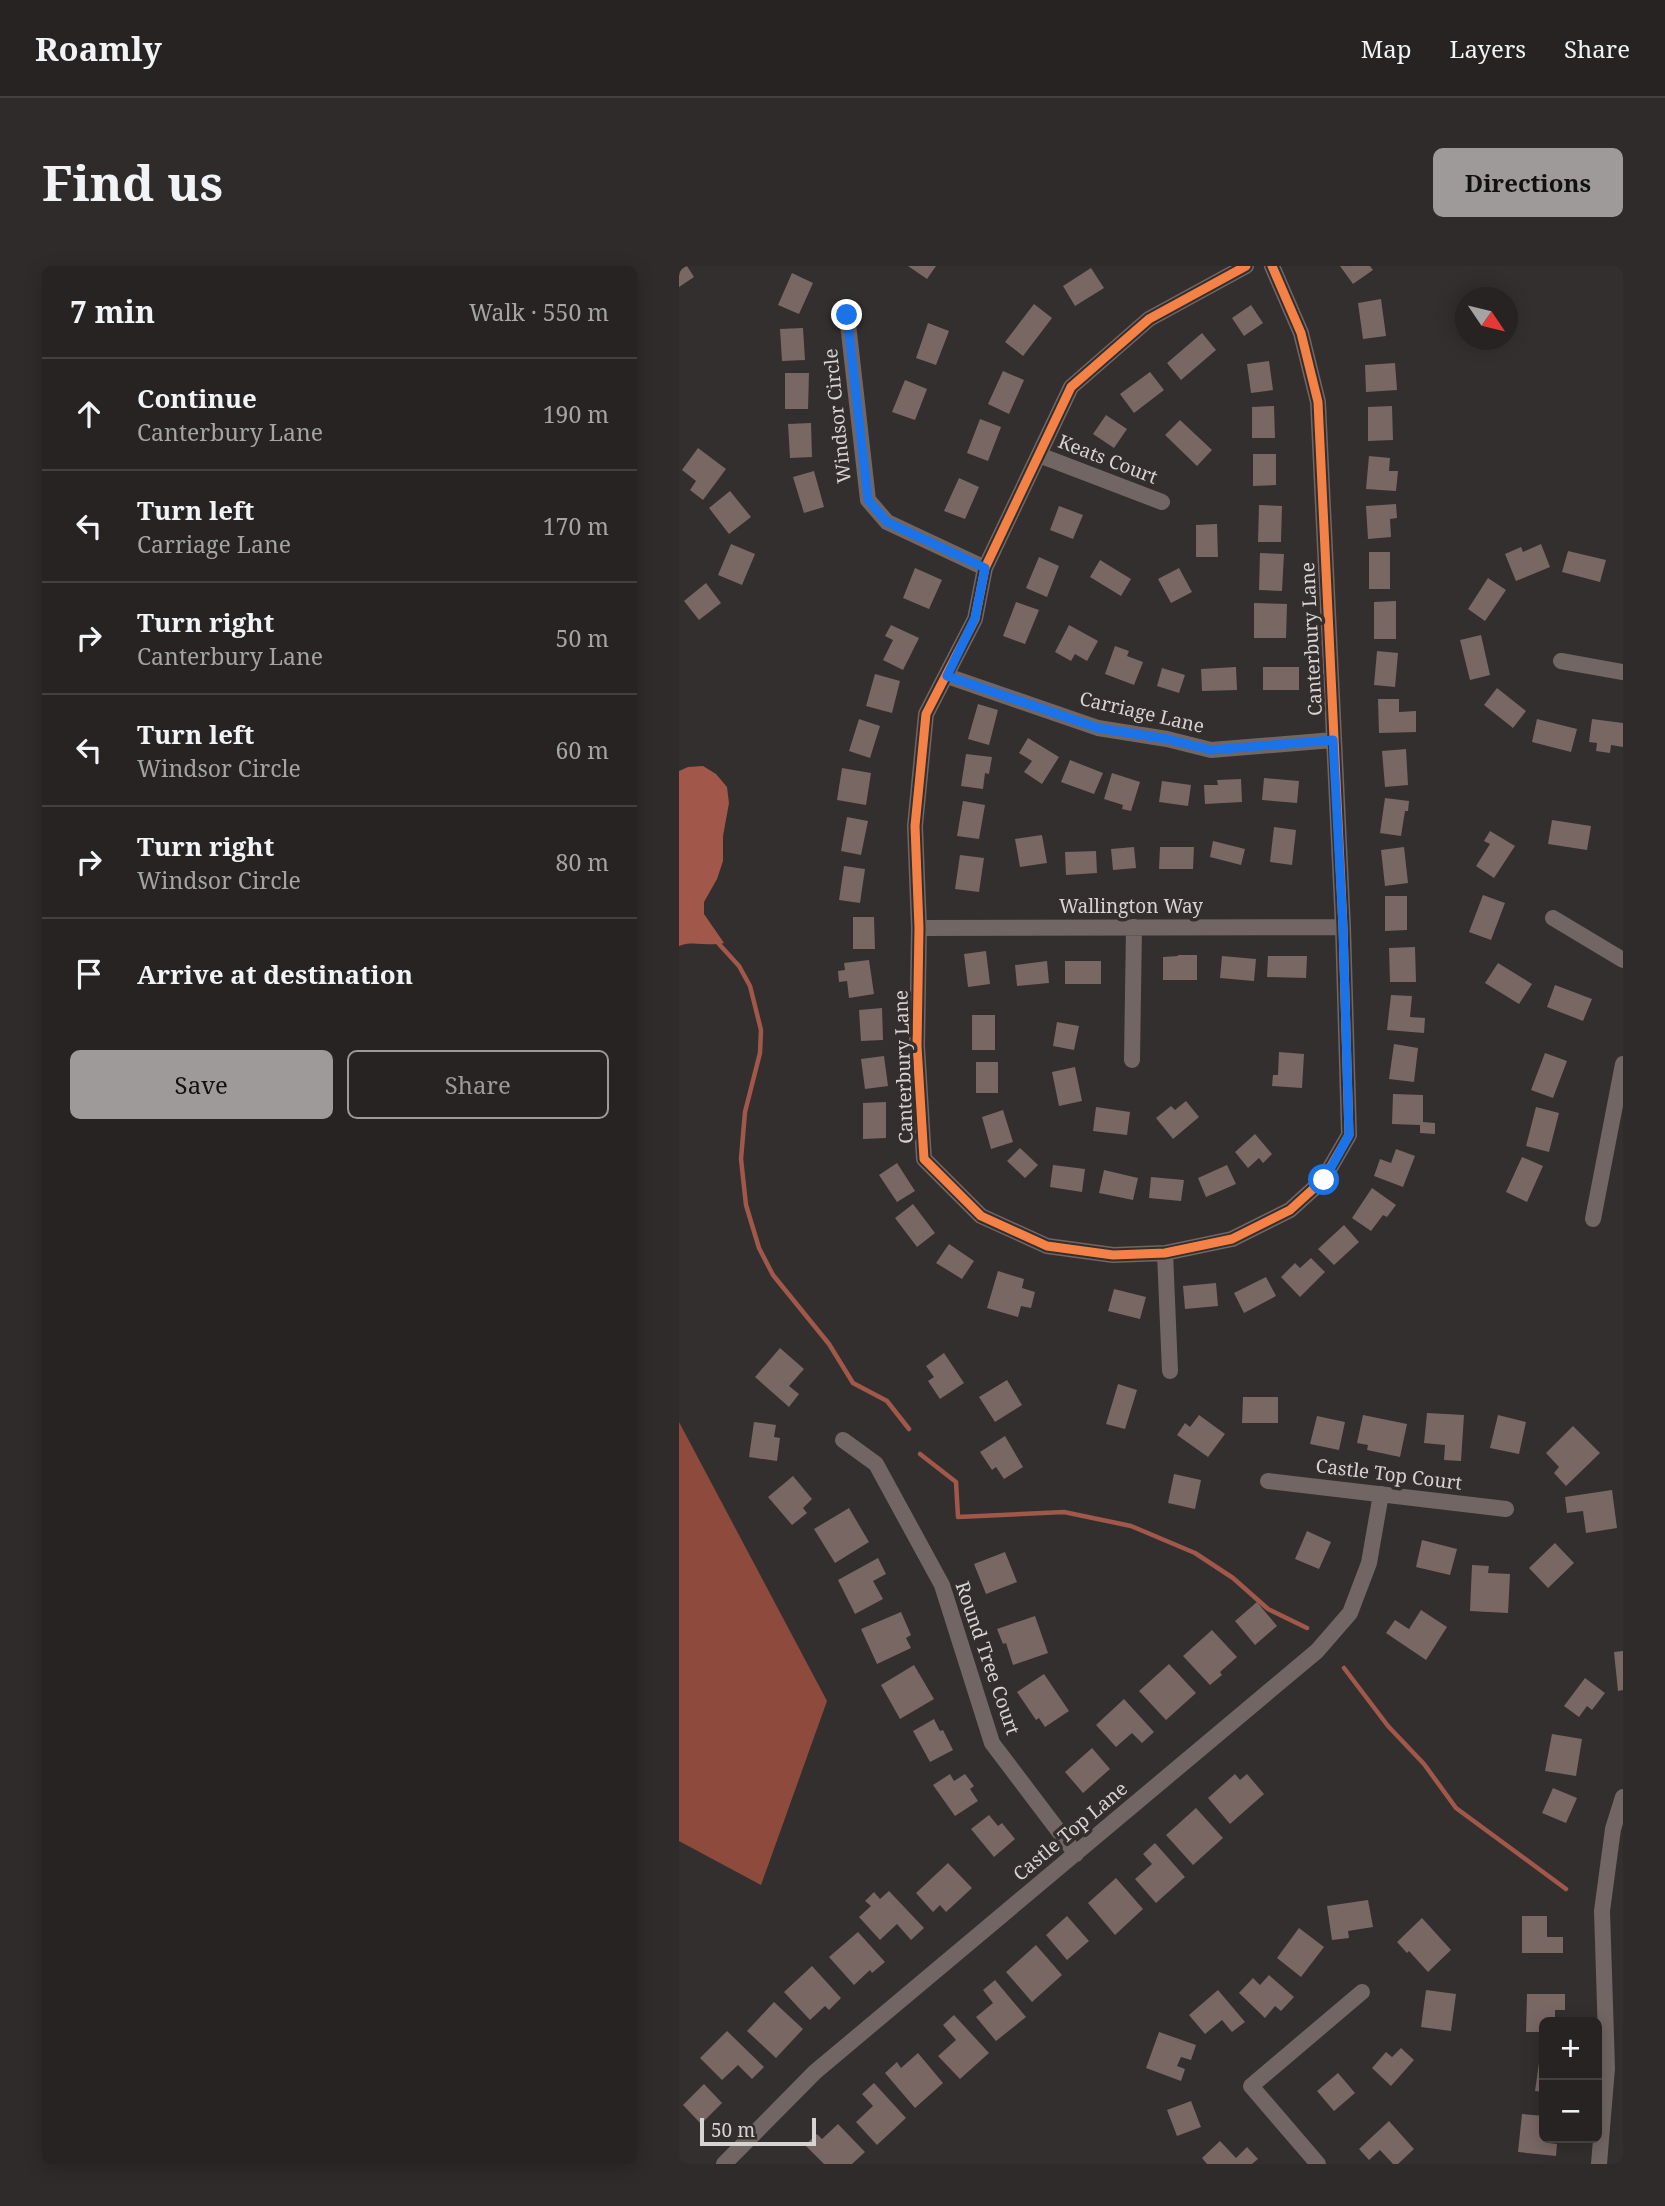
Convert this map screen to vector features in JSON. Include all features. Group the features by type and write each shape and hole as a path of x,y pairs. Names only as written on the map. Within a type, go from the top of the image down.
{"street":[{"name":"Canterbury Lane","path":"1246,266 1149,319 1071,387 985,568 975,618 926,714 915,826 919,928 917,1046 924,1159 981,1216 1048,1246 1112,1255 1165,1253 1233,1239 1290,1210 1324,1180 1349,1135 1343,927 1318,402 1301,333 1272,266"},
{"name":"Windsor Circle","path":"847,315 868,500 887,522 985,568"},
{"name":"Keats Court","path":"1038,455 1162,502"},
{"path":"1561,661 1623,672"},
{"name":"Carriage Lane","path":"947,676 1098,728 1167,739 1211,750 1333,740"},
{"path":"1553,918 1623,960"},
{"path":"1132,1060 1134,927"},
{"name":"Wallington Way","path":"919,928 1343,927"},
{"path":"1593,1219 1623,1064"},
{"path":"1165,1253 1170,1371"},
{"name":"Round Tree Court","path":"843,1440 876,1464 942,1585 992,1743 1076,1854"},
{"name":"Castle Top Court","path":"1268,1481 1506,1508"},
{"name":"Castle Top Lane","path":"724,2164 815,2073 1317,1651 1350,1614 1369,1563 1381,1494"},
{"path":"1598,2164 1607,2068 1602,1911 1613,1829 1623,1797"},
{"path":"1318,2164 1251,2086 1362,1992"}],"shaded area":[{"path":"703,766 716,774 727,787 729,803 723,836 723,861 717,879 704,902 704,914 724,943 679,946 679,771"},
{"path":"679,1422 827,1701 761,1885 679,1841"}],"building":[{"path":"679,266 687,266 694,277 679,287"},
{"path":"908,266 936,266 927,279"},
{"path":"1340,266 1370,266 1373,270 1353,284"},
{"path":"1091,268 1104,288 1075,306 1063,286"},
{"path":"792,273 813,283 799,314 778,305"},
{"path":"1381,299 1386,336 1363,339 1358,303"},
{"path":"1034,304 1052,318 1023,356 1005,342"},
{"path":"1251,305 1263,323 1244,336 1232,318"},
{"path":"928,323 949,331 936,365 916,358"},
{"path":"803,328 805,360 782,361 780,329"},
{"path":"1202,333 1216,350 1181,380 1167,363"},
{"path":"1269,361 1273,390 1251,393 1247,364"},
{"path":"1395,363 1397,390 1366,392 1365,365"},
{"path":"1003,371 1024,380 1009,414 988,404"},
{"path":"1150,372 1164,390 1134,413 1120,394"},
{"path":"785,373 809,373 808,409 785,409"},
{"path":"905,380 927,389 915,420 892,412"},
{"path":"1274,406 1275,438 1252,438 1252,407"},
{"path":"1392,406 1393,440 1368,441 1368,407"},
{"path":"1106,415 1127,429 1114,448 1093,434"},
{"path":"980,419 1001,427 988,461 967,453"},
{"path":"1180,420 1212,450 1197,466 1165,435"},
{"path":"811,423 812,457 790,458 788,424"},
{"path":"698,448 726,469 703,500 690,490 696,481 682,470"},
{"path":"1253,454 1276,454 1276,485 1253,486"},
{"path":"1369,456 1390,458 1389,471 1398,471 1396,491 1366,489"},
{"path":"814,471 824,507 804,513 793,477"},
{"path":"959,478 979,487 965,519 944,511"},
{"path":"730,491 751,517 729,534 709,508"},
{"path":"1396,504 1397,518 1390,519 1391,537 1368,539 1366,506"},
{"path":"1259,505 1282,506 1281,542 1258,542"},
{"path":"1059,506 1083,515 1073,539 1050,530"},
{"path":"1217,524 1218,557 1196,557 1196,525"},
{"path":"731,544 755,554 742,585 718,575"},
{"path":"1541,544 1550,567 1516,581 1505,554 1521,547 1523,552"},
{"path":"1568,551 1606,560 1600,582 1562,572"},
{"path":"1369,552 1390,552 1390,589 1369,589"},
{"path":"1260,553 1284,554 1282,591 1259,590"},
{"path":"1039,557 1059,566 1047,597 1026,588"},
{"path":"1100,560 1131,579 1121,596 1090,577"},
{"path":"915,568 942,580 929,609 903,598"},
{"path":"1179,568 1192,592 1171,603 1158,579"},
{"path":"1488,578 1506,590 1485,621 1468,609"},
{"path":"706,583 721,603 699,620 684,601"},
{"path":"1396,601 1396,639 1374,639 1374,602"},
{"path":"1016,602 1039,610 1025,644 1003,636"},
{"path":"1254,603 1287,604 1286,638 1254,638"},
{"path":"891,625 919,638 903,670 883,660 893,640 885,636"},
{"path":"1069,625 1098,641 1087,661 1075,654 1071,661 1055,652"},
{"path":"1481,635 1490,675 1470,680 1460,640"},
{"path":"1115,646 1129,651 1127,656 1143,662 1134,685 1105,674"},
{"path":"1377,651 1398,653 1395,687 1374,685"},
{"path":"1236,667 1237,690 1202,691 1201,669"},
{"path":"1263,667 1299,667 1299,690 1263,690"},
{"path":"1162,668 1185,675 1179,693 1157,686"},
{"path":"875,674 900,681 892,713 866,706"},
{"path":"1497,688 1526,711 1513,728 1484,705"},
{"path":"1378,699 1399,699 1399,712 1416,711 1416,732 1379,733"},
{"path":"978,704 998,710 989,745 968,739"},
{"path":"859,719 880,726 870,758 849,751"},
{"path":"1537,719 1577,729 1571,752 1532,742"},
{"path":"1592,719 1623,723 1623,747 1611,745 1610,753 1596,751 1597,743 1589,742"},
{"path":"1028,738 1059,757 1042,784 1024,772 1032,761 1019,753"},
{"path":"1406,749 1408,785 1385,787 1382,751"},
{"path":"966,754 992,757 989,774 985,773 983,789 961,786"},
{"path":"1070,760 1103,773 1094,794 1061,782"},
{"path":"842,768 871,773 866,805 837,800"},
{"path":"1112,773 1140,782 1131,811 1122,809 1123,805 1104,799"},
{"path":"1264,778 1299,781 1297,803 1262,800"},
{"path":"1241,779 1242,802 1205,804 1204,785 1218,785 1217,780"},
{"path":"1162,781 1191,785 1188,806 1159,802"},
{"path":"1385,798 1409,801 1401,836 1380,833"},
{"path":"963,801 985,805 979,839 957,836"},
{"path":"847,817 868,821 861,855 841,851"},
{"path":"1552,820 1591,826 1587,850 1548,844"},
{"path":"1274,827 1296,830 1292,865 1270,862"},
{"path":"1490,831 1515,846 1494,878 1476,866 1490,844 1484,841"},
{"path":"1042,835 1047,863 1020,867 1015,839"},
{"path":"1213,841 1245,849 1241,865 1210,857"},
{"path":"1134,847 1136,868 1113,870 1111,849"},
{"path":"1160,847 1194,847 1193,869 1159,869"},
{"path":"1404,847 1408,883 1385,886 1381,850"},
{"path":"1096,851 1097,873 1066,875 1065,852"},
{"path":"960,855 984,858 979,892 955,889"},
{"path":"844,866 865,869 860,903 839,900"},
{"path":"1483,895 1505,903 1491,940 1469,932"},
{"path":"1385,896 1407,896 1407,930 1385,931"},
{"path":"853,917 874,917 875,949 853,949"},
{"path":"1415,947 1416,982 1390,982 1389,948"},
{"path":"986,951 990,984 968,987 964,954"},
{"path":"1197,955 1197,980 1163,980 1163,957"},
{"path":"1222,956 1256,959 1254,981 1220,978"},
{"path":"1268,956 1307,956 1306,978 1267,977"},
{"path":"869,960 874,994 849,998 847,981 839,982 838,971 845,970 844,963"},
{"path":"1047,961 1049,983 1017,986 1015,965"},
{"path":"1065,961 1101,961 1101,984 1065,984"},
{"path":"1498,963 1532,984 1519,1004 1485,983"},
{"path":"1555,985 1592,999 1583,1021 1547,1007"},
{"path":"1391,995 1412,996 1410,1017 1425,1018 1424,1033 1387,1030"},
{"path":"882,1008 883,1040 861,1041 859,1010"},
{"path":"972,1015 995,1015 995,1050 972,1050"},
{"path":"1057,1022 1079,1026 1074,1050 1053,1046"},
{"path":"1394,1044 1418,1048 1414,1082 1389,1079"},
{"path":"1279,1052 1304,1054 1302,1088 1272,1086 1273,1075 1278,1075"},
{"path":"1545,1053 1567,1061 1553,1098 1531,1090"},
{"path":"884,1056 888,1086 865,1089 861,1059"},
{"path":"976,1062 998,1062 998,1093 976,1093"},
{"path":"1075,1067 1082,1101 1059,1106 1052,1072"},
{"path":"1393,1094 1423,1095 1423,1122 1435,1123 1435,1134 1420,1133 1420,1125 1392,1124"},
{"path":"1186,1101 1199,1117 1173,1139 1156,1118 1171,1106 1175,1110"},
{"path":"886,1102 886,1138 863,1139 863,1103"},
{"path":"1096,1107 1130,1112 1127,1135 1093,1131"},
{"path":"1536,1107 1559,1113 1549,1152 1526,1146"},
{"path":"1003,1110 1013,1142 991,1149 982,1117"},
{"path":"1255,1134 1272,1154 1263,1163 1259,1158 1248,1168 1235,1152"},
{"path":"1020,1148 1038,1165 1025,1178 1007,1161"},
{"path":"1396,1149 1415,1156 1403,1187 1374,1176 1380,1159 1391,1163"},
{"path":"1522,1157 1543,1166 1527,1202 1506,1192"},
{"path":"897,1163 915,1191 897,1202 879,1175"},
{"path":"1053,1165 1085,1169 1082,1192 1050,1187"},
{"path":"1227,1165 1236,1184 1206,1197 1198,1178"},
{"path":"1104,1170 1138,1178 1133,1200 1099,1193"},
{"path":"1151,1177 1184,1180 1181,1201 1149,1198"},
{"path":"1372,1188 1396,1205 1387,1217 1383,1215 1371,1231 1352,1218"},
{"path":"913,1204 935,1233 917,1247 895,1218"},
{"path":"1344,1225 1359,1242 1334,1265 1318,1249"},
{"path":"949,1244 974,1261 962,1279 936,1263"},
{"path":"1311,1258 1325,1272 1300,1297 1281,1277 1295,1263 1300,1268"},
{"path":"998,1271 1024,1279 1022,1288 1035,1292 1031,1308 1021,1306 1018,1317 987,1308"},
{"path":"1266,1277 1276,1296 1244,1313 1234,1293"},
{"path":"1216,1283 1218,1306 1185,1309 1183,1286"},
{"path":"1114,1289 1146,1297 1140,1319 1108,1311"},
{"path":"780,1348 804,1369 789,1386 799,1394 789,1407 755,1377"},
{"path":"944,1353 964,1383 940,1399 928,1381 934,1377 926,1366"},
{"path":"1007,1380 1022,1405 995,1422 979,1397"},
{"path":"1118,1384 1137,1390 1125,1429 1106,1424"},
{"path":"1243,1397 1278,1397 1278,1423 1242,1423"},
{"path":"1427,1413 1464,1415 1461,1461 1444,1460 1445,1445 1424,1443"},
{"path":"1199,1415 1225,1434 1208,1457 1177,1435 1185,1423 1190,1427"},
{"path":"1363,1415 1407,1424 1400,1457 1367,1450 1368,1445 1357,1443"},
{"path":"1498,1415 1526,1422 1519,1454 1490,1448"},
{"path":"1317,1416 1345,1422 1339,1450 1310,1444"},
{"path":"754,1422 776,1425 774,1437 780,1438 777,1461 749,1457"},
{"path":"1573,1426 1600,1453 1566,1486 1554,1473 1559,1467 1546,1453"},
{"path":"1005,1436 1023,1467 1004,1479 996,1467 992,1470 980,1452"},
{"path":"1174,1474 1201,1480 1195,1509 1168,1503"},
{"path":"793,1476 812,1499 803,1508 807,1513 792,1525 768,1497"},
{"path":"1612,1490 1617,1528 1586,1533 1583,1511 1567,1513 1565,1497"},
{"path":"849,1508 869,1542 835,1563 814,1529"},
{"path":"1307,1531 1331,1542 1319,1569 1295,1559"},
{"path":"1422,1540 1457,1549 1450,1575 1416,1567"},
{"path":"1555,1543 1574,1563 1548,1588 1529,1568"},
{"path":"1005,1552 1017,1582 986,1594 974,1564"},
{"path":"878,1558 886,1574 873,1581 883,1599 855,1614 838,1580"},
{"path":"1472,1565 1489,1566 1488,1573 1510,1574 1508,1613 1470,1611"},
{"path":"1257,1602 1277,1626 1255,1645 1235,1621"},
{"path":"1421,1610 1447,1627 1426,1660 1386,1633 1395,1620 1409,1629"},
{"path":"901,1612 911,1635 906,1638 911,1648 877,1664 861,1629"},
{"path":"1035,1616 1048,1653 1013,1665 1006,1643 1003,1644 997,1629"},
{"path":"1212,1630 1237,1657 1210,1685 1183,1656"},
{"path":"1623,1651 1623,1690 1618,1691 1614,1652"},
{"path":"1169,1664 1196,1693 1166,1720 1139,1691"},
{"path":"914,1665 934,1699 900,1719 881,1685"},
{"path":"1044,1674 1069,1711 1045,1727 1039,1718 1036,1720 1017,1692"},
{"path":"1585,1678 1605,1693 1592,1710 1587,1706 1579,1717 1564,1706"},
{"path":"1124,1699 1154,1732 1142,1743 1132,1733 1116,1747 1096,1725"},
{"path":"934,1719 953,1750 930,1762 913,1731"},
{"path":"1552,1734 1582,1739 1576,1776 1545,1771"},
{"path":"1092,1748 1110,1769 1083,1793 1065,1772"},
{"path":"950,1774 954,1781 965,1774 974,1786 970,1789 978,1801 955,1816 933,1785"},
{"path":"1235,1774 1240,1780 1247,1774 1264,1794 1230,1824 1208,1798"},
{"path":"1553,1788 1577,1798 1566,1823 1542,1813"},
{"path":"1196,1808 1223,1838 1193,1865 1166,1835"},
{"path":"989,1815 998,1826 1002,1823 1015,1839 994,1857 971,1829"},
{"path":"1155,1843 1185,1877 1156,1903 1135,1879 1152,1864 1143,1854"},
{"path":"948,1863 972,1888 946,1912 940,1905 933,1912 916,1893"},
{"path":"1116,1878 1143,1909 1115,1935 1088,1903"},
{"path":"889,1891 924,1928 911,1940 897,1924 880,1940 859,1917 871,1906 865,1901 874,1892 880,1899"},
{"path":"1368,1900 1373,1927 1348,1931 1349,1938 1332,1940 1327,1906"},
{"path":"1067,1916 1089,1941 1067,1960 1046,1935"},
{"path":"1522,1916 1547,1916 1547,1937 1563,1937 1563,1953 1522,1953"},
{"path":"1422,1918 1451,1950 1428,1972 1397,1942"},
{"path":"1299,1928 1324,1947 1301,1977 1277,1958"},
{"path":"858,1932 885,1962 872,1973 870,1970 854,1985 829,1957"},
{"path":"1036,1945 1062,1975 1032,2002 1006,1972"},
{"path":"812,1966 841,1998 829,2010 825,2006 810,2020 784,1992"},
{"path":"1269,1975 1294,1997 1281,2011 1275,2006 1265,2018 1239,1993 1253,1978 1260,1985"},
{"path":"995,1980 1026,2017 996,2041 976,2017 993,2003 983,1990"},
{"path":"1218,1990 1245,2022 1232,2032 1222,2020 1205,2034 1189,2015"},
{"path":"1426,1990 1456,1994 1451,2031 1421,2027"},
{"path":"1527,1994 1565,1994 1565,2010 1555,2010 1555,2017 1539,2017 1539,2032 1526,2032"},
{"path":"774,2002 803,2029 776,2058 747,2031"},
{"path":"954,2015 989,2053 960,2079 938,2056 956,2040 943,2025"},
{"path":"727,2031 764,2067 752,2079 738,2065 722,2080 700,2058"},
{"path":"1159,2032 1196,2045 1191,2060 1181,2057 1177,2066 1185,2069 1181,2081 1146,2068"},
{"path":"1401,2048 1414,2060 1391,2086 1372,2068 1386,2052 1392,2057"},
{"path":"918,2053 943,2083 915,2108 885,2073 897,2062 901,2068"},
{"path":"1539,2063 1539,2091 1535,2091"},
{"path":"1338,2073 1355,2093 1334,2111 1317,2091"},
{"path":"874,2083 906,2118 877,2145 856,2122 873,2106 862,2094"},
{"path":"704,2084 722,2103 701,2124 683,2105"},
{"path":"1191,2101 1201,2127 1177,2136 1167,2110"},
{"path":"1522,2114 1539,2116 1539,2143 1557,2144 1556,2156 1518,2152"},
{"path":"1389,2121 1414,2149 1398,2164 1393,2164 1380,2150 1369,2160 1359,2149"},
{"path":"838,2124 865,2152 852,2164 824,2164 805,2145 817,2134 822,2139"},
{"path":"1220,2141 1236,2158 1247,2147 1258,2159 1252,2164 1207,2164 1202,2158"}],"waterway":[{"path":"719,944 739,966 750,986 761,1030 760,1053 745,1112 741,1159 746,1205 759,1248 773,1275 829,1344 853,1383 887,1401 909,1429"},
{"path":"920,1454 956,1482 958,1517 1064,1512 1131,1526 1195,1553 1233,1578 1268,1609 1307,1628"},
{"path":"1344,1668 1388,1726 1424,1764 1456,1808 1566,1889"}],"cycle path":[{"path":"1246,266 1149,319 1071,387 985,568 975,619 926,714 915,826 919,928 917,1046 924,1159 981,1216 1047,1246 1113,1255 1165,1253 1232,1239 1290,1210 1323,1180 1349,1135 1343,927 1318,402 1301,333 1272,266"}],"route":[{"path":"847,315 868,500 887,522 985,568 975,618 947,676 1098,728 1167,739 1211,750 1333,740 1343,927 1349,1135 1324,1180"}]}
